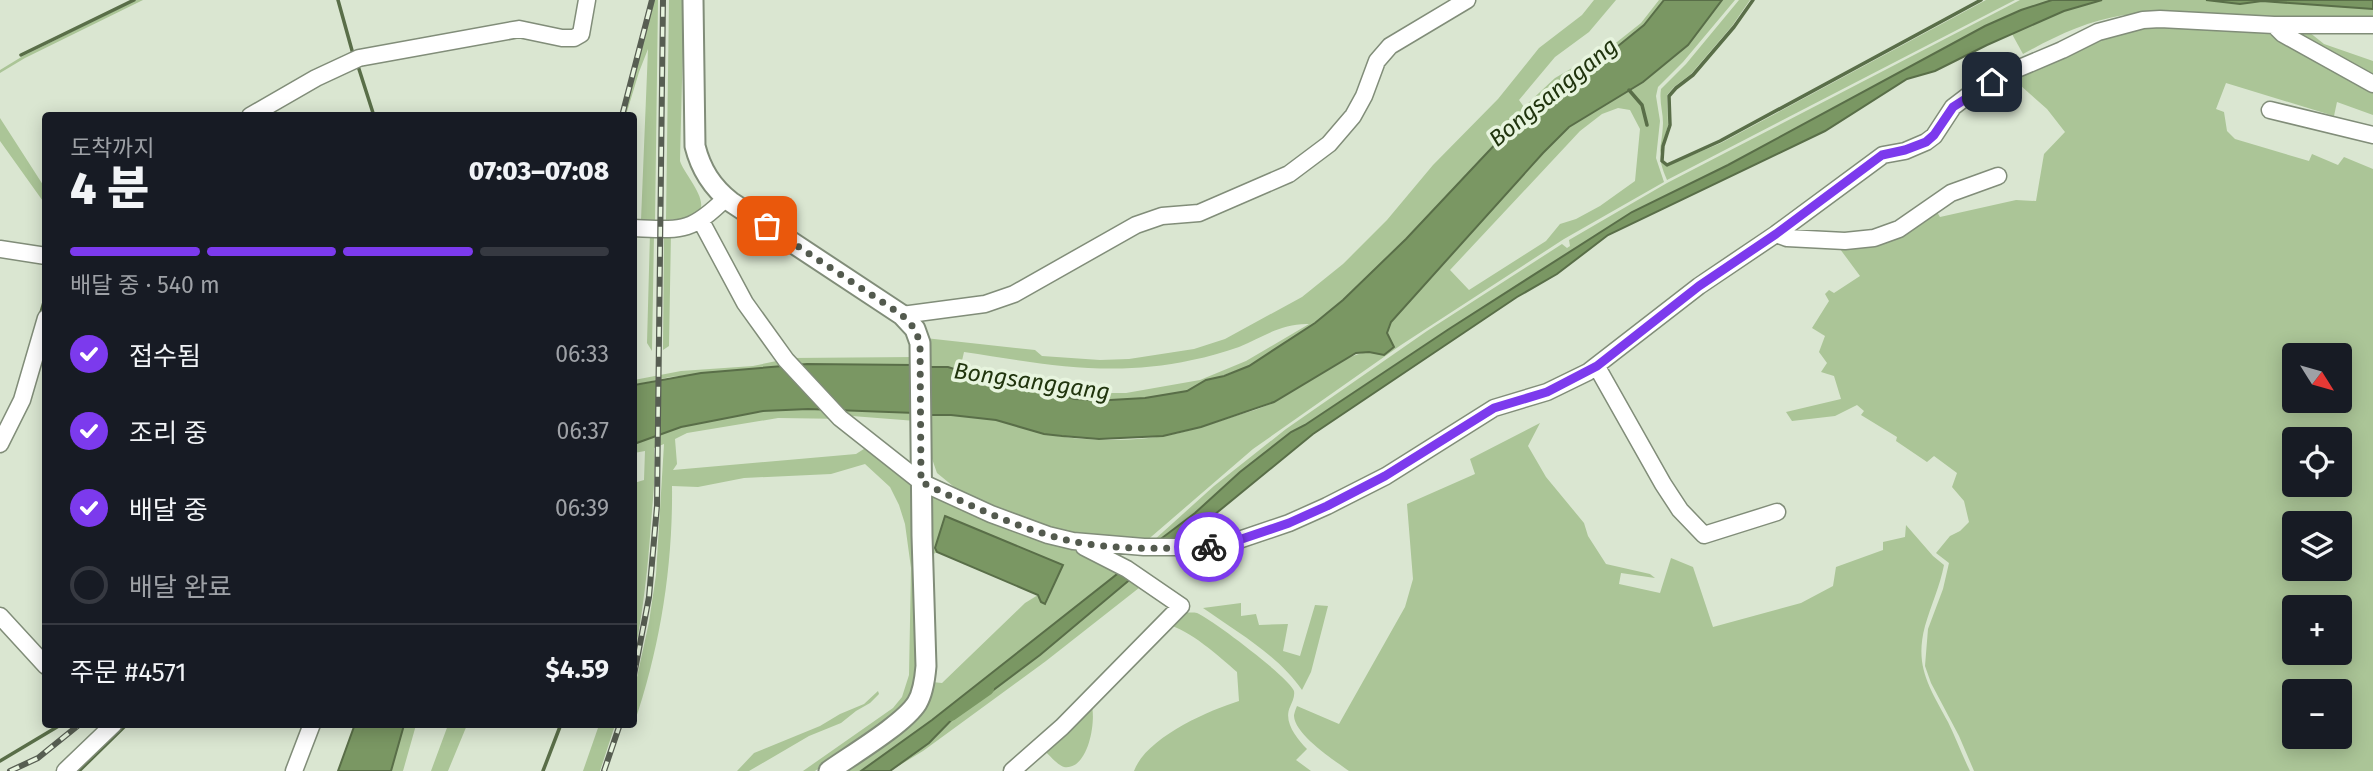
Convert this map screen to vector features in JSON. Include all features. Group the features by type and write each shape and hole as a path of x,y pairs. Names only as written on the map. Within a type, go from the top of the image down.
{"main road":[{"path":"693,0 695,146 706,175 726,198 902,315 915,329 920,343 926,666 921,695 917,704 901,720 829,771"}],"street":[{"path":"257,112 316,78 359,58 519,29 573,38 581,34 587,0"},
{"path":"902,315 985,304 1014,294 1136,225 1162,216 1199,213 1289,174 1329,144 1353,116 1377,61 1390,46 1467,0"},
{"path":"701,221 745,303 786,360 840,418 921,482 991,514 1048,535 1073,541 1144,547 1208,547 1227,544 1289,523 1355,493 1494,408 1547,392 1597,366 1699,286 1776,234 1882,155 1926,142 1953,107 1974,91 2098,32 2143,20 2160,19 2274,25 2373,24"},
{"path":"2274,25 2283,34 2373,83"},
{"path":"2270,110 2373,135"},
{"path":"1776,234 1787,238 1845,241 1874,238 1899,229 1951,193 1998,176"},
{"path":"637,228 683,228 701,221 726,198"},
{"path":"0,250 42,255"},
{"path":"0,444 22,400 42,332"},
{"path":"1597,366 1663,484 1680,510 1704,535 1777,512"},
{"path":"1012,771 1062,726 1181,606 1127,569 1073,541"},
{"path":"0,616 42,662"},
{"path":"65,771 106,728"},
{"path":"294,771 310,728"}],"shaded area":[{"path":"136,0 143,0 0,73 0,70 23,56"},
{"path":"653,0 658,0 655,223 641,220 648,49 627,112 622,112 636,71"},
{"path":"669,0 684,0 680,161 700,197 701,205 700,211 694,216 666,220"},
{"path":"1594,0 1616,0 1589,32 1555,57 1519,100 1524,107 1555,78 1617,42 1641,23 1659,0 1664,0 1644,25 1607,55 1565,78 1534,103 1406,239 1343,300 1315,323 1249,366 1187,391 1110,400 1074,399 1049,391 989,380 948,367 925,366 925,338 1035,350 1042,356 1100,360 1129,359 1194,349 1225,339 1302,297 1343,264 1387,220 1433,165 1498,99 1539,48 1582,15","holes":["1309,324 1246,361 1200,380 1126,393 1077,393 1026,380 995,376 961,365 964,352 1106,369 1162,365 1216,354 1281,328"]},
{"path":"1722,0 1735,0 1683,62 1658,87 1656,96 1660,121 1656,158 1664,182 1564,239 1401,345 1253,449 1144,543 1070,534 1024,521 959,491 937,473 930,453 925,415 985,418 1021,425 1046,434 1077,438 1112,440 1164,436 1255,410 1283,397 1343,361 1369,352 1387,333 1391,322 1569,127 1643,82 1688,45","holes":["1618,108 1630,110 1640,129 1635,181 1600,206 1560,224 1546,241 1469,290 1450,270 1580,131 1602,114"]},
{"path":"1739,0 1750,0 1732,26 1691,74 1667,95 1668,125 1660,153 1663,123 1661,89 1686,64"},
{"path":"1986,0 2015,0 1667,180 1661,164 1660,155 1661,162 1666,166 1721,143"},
{"path":"2020,0 2052,0 1985,26 1728,165 1632,212 1291,432 1240,472 1195,513 1158,541 1153,541 1214,486 1286,429 1427,331 1562,244 1567,248 1570,246 1569,240 1667,183"},
{"path":"2102,0 2206,0 2240,4 2262,1 2373,9 2373,21 2124,15 2072,30 2023,54 2012,34 2064,11"},
{"path":"2156,23 2265,30 2313,60 2373,89 2373,115 2337,102 2334,116 2226,83 2216,109 2224,112 2227,131 2235,139 2309,161 2312,154 2338,165 2344,157 2373,169 2373,771 1974,771 1925,666 1928,629 1943,589 1949,563 1936,553 1950,536 1969,522 1964,501 1952,487 1957,473 1934,456 1927,462 1896,441 1897,437 1861,415 1864,411 1857,405 1835,416 1792,421 1786,412 1841,399 1834,376 1821,372 1827,363 1819,352 1825,336 1812,328 1829,301 1825,294 1829,290 1834,293 1860,276 1840,249 1868,244 1934,207 1940,217 2016,200 2036,201 2044,154 2065,132 2047,109 2011,77 2080,43"},
{"path":"2304,28 2324,44 2373,61 2373,82 2285,32"},
{"path":"0,118 42,183 42,200 0,141"},
{"path":"671,232 669,346 663,350 664,234"},
{"path":"650,233 654,234 652,351 647,343"},
{"path":"914,357 914,365 807,364 670,377 637,384 637,379 681,371 753,366 791,358"},
{"path":"785,409 915,413 916,421 852,416 849,419 778,418 687,433 675,439 677,464 673,470 856,454 867,447 915,482 920,671 912,696 891,718 815,771 803,771 893,708 902,697 909,675 911,568 905,524 890,487 865,464 831,474 744,478 698,487 672,486 670,547 663,607 651,666 637,714 637,677 656,575 664,444 654,448 648,557 637,640 637,482 644,480 645,451 637,452 637,443 681,427 724,417"},
{"path":"1540,423 1528,446 1546,477 1584,523 1588,536 1606,564 1650,574 1655,578 1621,573 1619,584 1660,593 1671,558 1693,567 1713,627 1801,603 1833,586 1836,567 1883,550 1883,542 1905,537 1906,525 1944,565 1925,626 1921,654 1930,687 1970,771 1349,771 1317,747 1296,723 1294,716 1297,706 1339,724 1405,607 1413,579 1407,504 1475,474 1470,459"},
{"path":"929,496 936,496 1061,543 1121,571 932,720 861,771 835,771 920,707","holes":["945,516 1063,565 1046,604 1038,595 1025,603 942,683 932,682 932,555 937,552 935,548"]},
{"path":"1133,577 1144,584 1046,661 923,751 890,771 929,743 972,699 988,694 1040,655"},
{"path":"1241,603 1241,616 1256,614 1259,625 1288,624 1283,651 1300,656 1315,605 1328,606 1311,672 1302,690 1269,655 1203,608"},
{"path":"1180,613 1197,613 1205,617 1249,649 1289,684 1294,693 1288,718 1295,735 1307,749 1296,760 1311,771 1134,771 1151,748 1179,727 1239,701 1237,672 1194,637 1167,625"},
{"path":"878,691 879,694 870,703 841,723 809,736 749,771 737,771 754,753 820,726 864,704"},
{"path":"1091,703 1092,731 1085,752 1073,766 1061,766 1042,749"},
{"path":"403,728 415,728 403,771 391,771"},
{"path":"447,728 466,728 448,771 431,771"},
{"path":"598,728 614,728 600,771 583,771"}],"water":[{"name":"Bongsanggang","path":"1664,0 1722,0 1688,45 1643,82 1569,127 1543,153 1391,322 1387,333 1394,347 1384,355 1356,353 1274,402 1201,427 1163,436 1099,439 1062,436 1044,434 996,420 925,415 925,367 948,367 989,380 1049,391 1074,399 1110,400 1187,391 1206,380 1249,366 1315,323 1343,300 1406,239 1534,103 1565,78 1607,55 1644,25"},
{"path":"2052,0 2102,0 2064,11 1935,71 1907,79 1825,131 1608,235 1557,274 1517,297 1313,434 1181,542 1158,541 1291,432 1632,212 1728,165 1985,26"},
{"path":"2206,0 2373,0 2373,9 2262,1 2240,4"},
{"path":"807,364 914,365 915,413 808,409 763,411 681,427 637,443 637,384 701,373"},
{"path":"945,516 1063,565 1045,604 1038,595 937,552 935,548"},
{"path":"1121,571 1133,577 1040,655 988,694 972,699 929,743 890,771 861,771 932,720"},
{"path":"354,728 403,728 391,771 338,771"}],"waterway":[{"path":"21,55 134,0"},
{"path":"338,0 353,54"},
{"path":"1753,0 1693,75 1669,96 1670,125 1663,146 1662,161 1667,165 1720,141 1981,0"},
{"path":"358,66 373,112"},
{"path":"1629,90 1642,105 1647,125"},
{"path":"40,316 42,309"},
{"path":"951,715 988,689"},
{"path":"0,761 55,728"},
{"path":"79,771 123,728"},
{"path":"543,771 559,728"}],"railway":[{"path":"623,112 652,0"},
{"path":"637,659 649,597 657,506 663,0"},
{"path":"10,771 38,758 75,728"},
{"path":"604,771 619,728"}],"way so far":[{"path":"767,226 902,315 915,329 920,343 921,482 991,514 1048,535 1073,541 1144,547 1209,547"}],"route":[{"path":"1209,547 1227,544 1289,523 1327,506 1385,476 1494,408 1547,392 1588,372 1699,286 1776,234 1882,155 1926,142 1953,107 1974,91 1992,82"}]}
